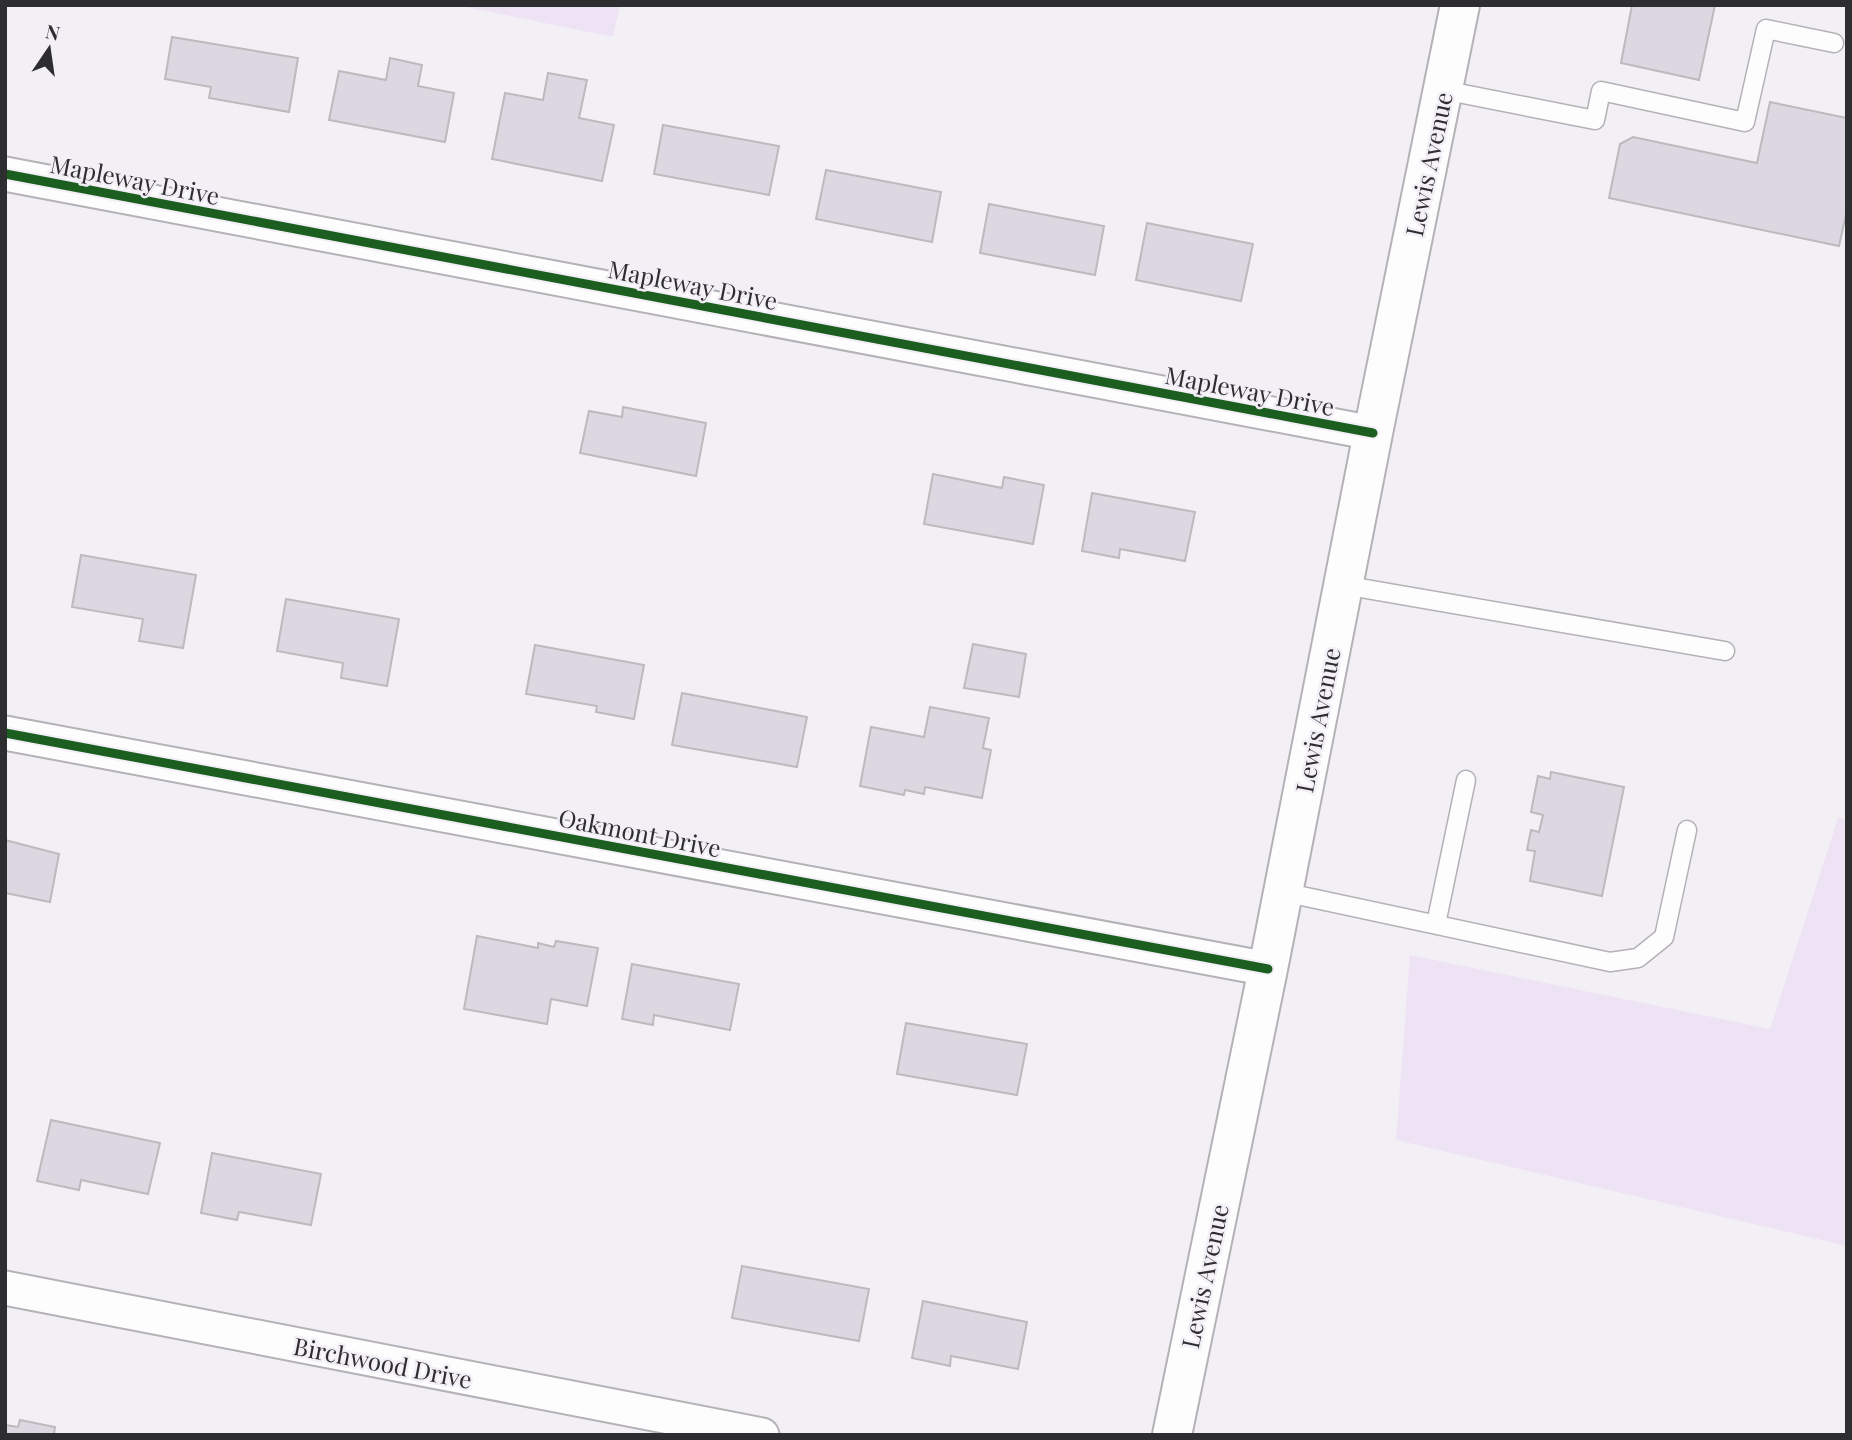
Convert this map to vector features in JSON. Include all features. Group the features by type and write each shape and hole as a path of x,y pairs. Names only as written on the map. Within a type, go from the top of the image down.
{"main road":[{"name":"Lewis Avenue","path":"1172,1435 1268,969 1460,5"}],"street":[{"name":"Mapleway Drive","path":"5,174 1373,433"},
{"name":"Oakmont Drive","path":"5,733 1268,969"},
{"name":"Birchwood Drive","path":"5,1288 762,1435"}],"lane":[{"path":"1443,90 1595,120 1601,91 1745,122 1766,29 1834,43"},
{"path":"1343,585 1725,651"},
{"path":"1436,924 1466,780"},
{"path":"1283,892 1611,962 1638,958 1664,937 1687,831"}],"shaded area":[{"path":"456,5 620,5 613,37"},
{"path":"1838,818 1847,820 1847,1246 1396,1140 1410,955 1770,1029"}],"building":[{"path":"1632,5 1715,5 1699,80 1621,63"},
{"path":"172,37 298,58 289,112 209,98 211,87 165,79"},
{"path":"390,58 422,65 418,86 454,93 445,142 329,120 339,71 386,80"},
{"path":"548,73 587,80 579,118 614,125 602,181 492,159 505,93 543,100"},
{"path":"1770,102 1847,118 1847,210 1839,246 1609,198 1620,144 1633,137 1757,163"},
{"path":"663,125 779,146 769,195 654,174"},
{"path":"826,170 941,192 932,242 816,219"},
{"path":"989,204 1104,226 1095,275 980,253"},
{"path":"1147,223 1253,244 1241,301 1136,280"},
{"path":"623,407 706,423 696,476 580,453 589,411 622,417"},
{"path":"933,474 1002,488 1004,477 1044,485 1033,544 924,524"},
{"path":"1092,493 1195,512 1185,561 1120,549 1119,558 1082,551"},
{"path":"81,555 196,575 183,648 139,641 143,619 72,607"},
{"path":"286,599 399,619 387,686 341,678 343,663 277,651"},
{"path":"973,644 1026,654 1019,697 964,688"},
{"path":"535,645 644,665 634,719 596,712 597,706 526,694"},
{"path":"682,693 807,717 797,767 672,745"},
{"path":"930,707 989,718 983,748 991,750 982,798 925,787 924,794 905,790 904,795 860,786 871,727 924,737"},
{"path":"1551,772 1624,787 1602,896 1530,881 1535,851 1527,850 1531,830 1539,832 1543,815 1531,812 1538,776 1550,779"},
{"path":"5,840 59,854 50,902 5,893"},
{"path":"477,936 538,948 538,943 554,947 556,941 598,948 587,1006 551,999 547,1024 464,1009"},
{"path":"632,964 739,984 730,1030 654,1015 653,1025 622,1019"},
{"path":"906,1023 1027,1044 1017,1095 897,1074"},
{"path":"51,1120 160,1143 148,1194 81,1180 79,1190 37,1181"},
{"path":"212,1153 321,1174 311,1225 239,1212 237,1220 201,1213"},
{"path":"742,1266 869,1289 859,1341 732,1318"},
{"path":"923,1301 1027,1322 1018,1369 951,1356 950,1366 912,1358"},
{"path":"20,1420 55,1427 56,1435 5,1435 5,1425 18,1427"}],"cycle path":[{"path":"5,174 1373,433"},
{"path":"5,733 1268,969"}]}
